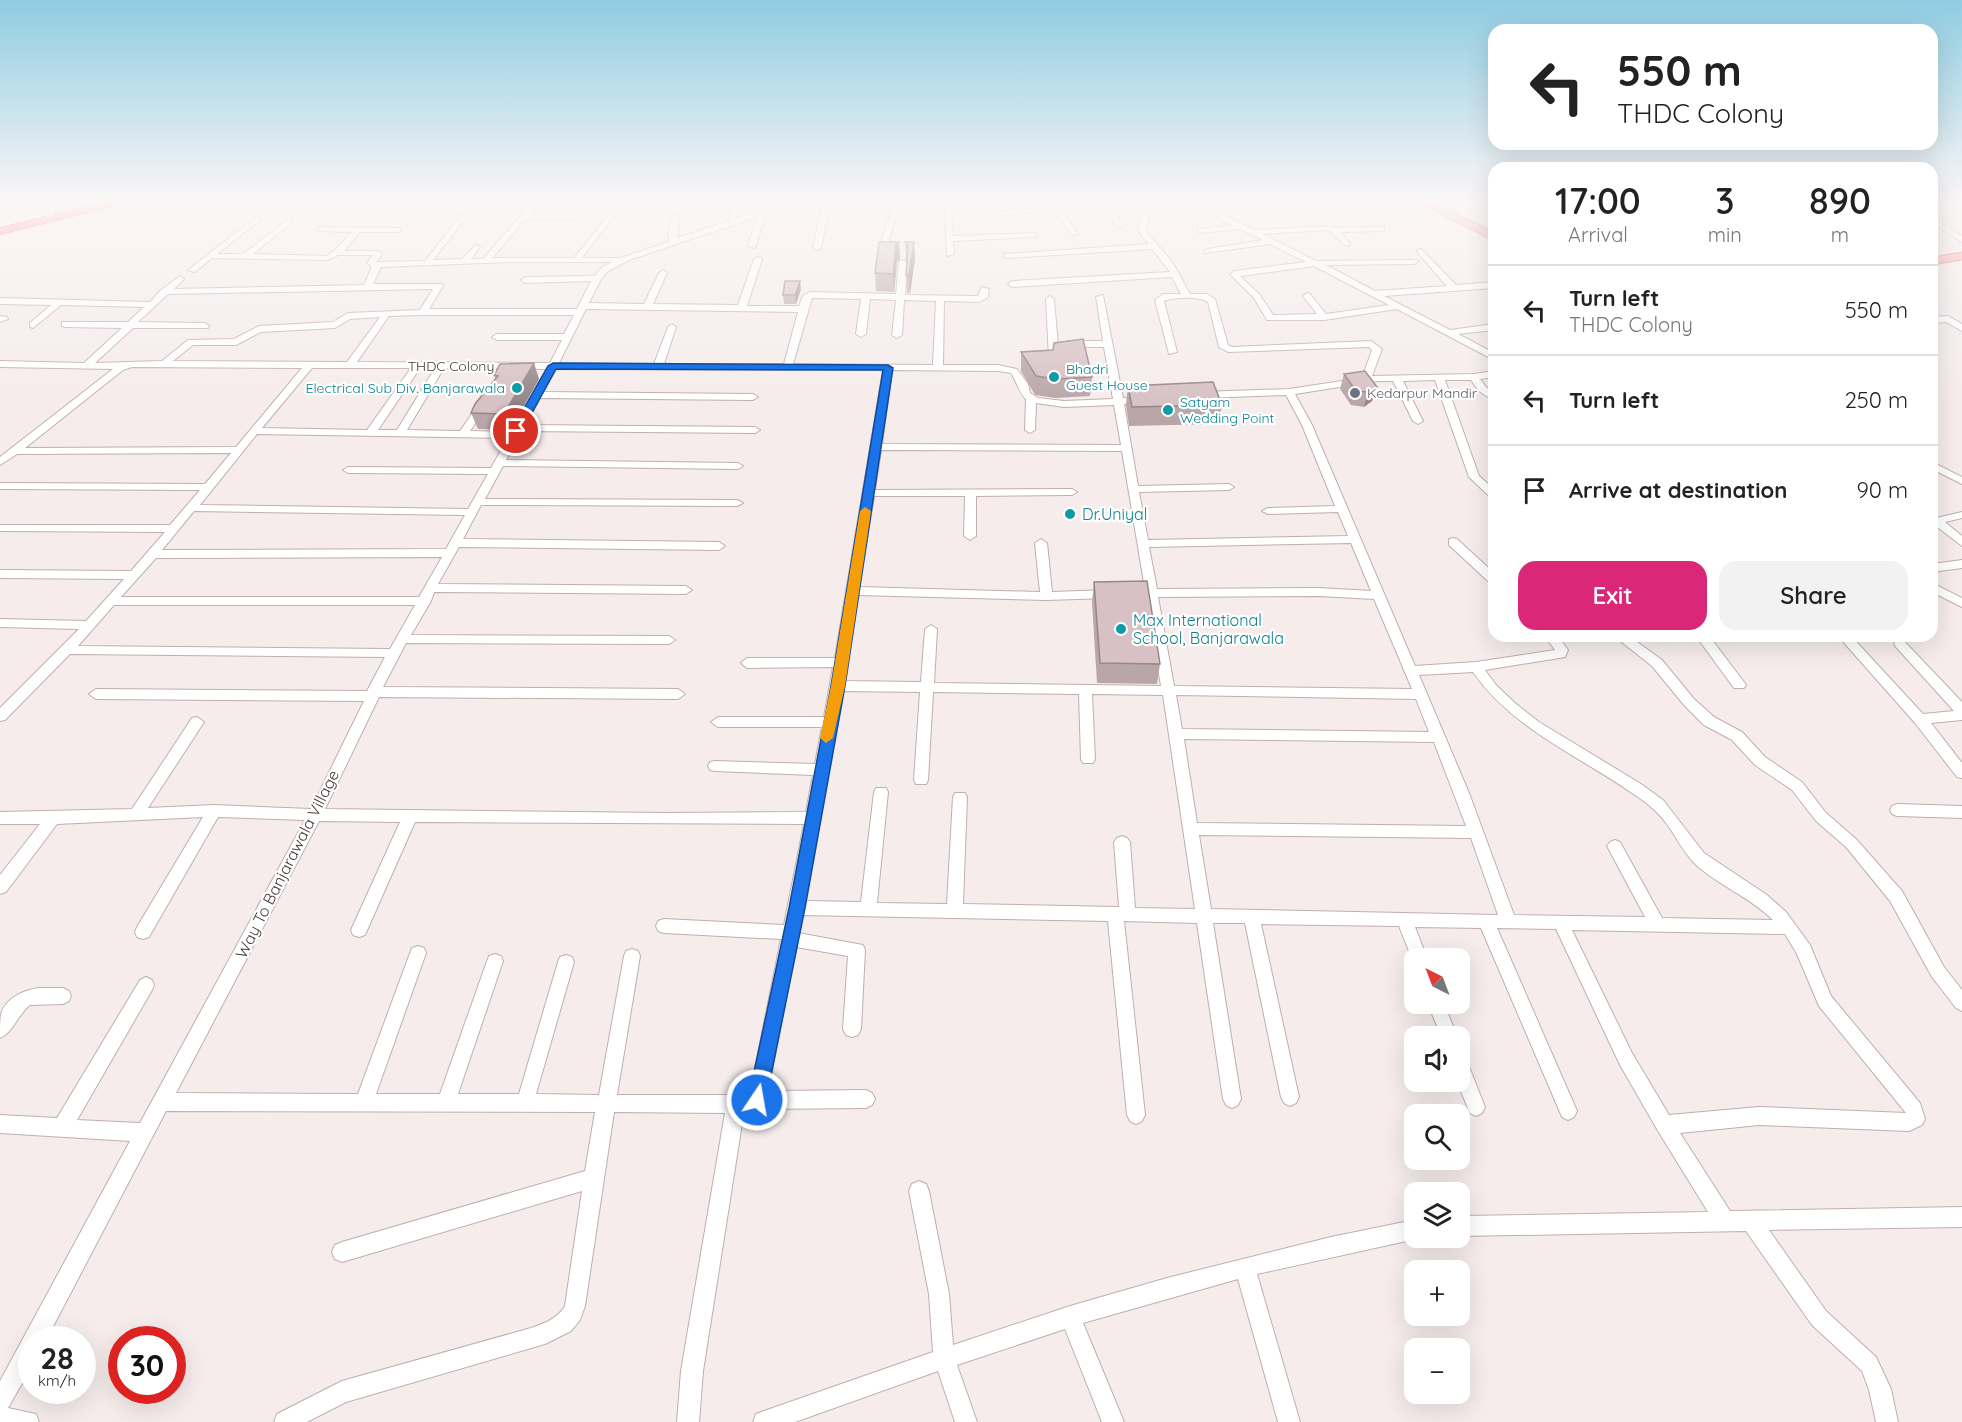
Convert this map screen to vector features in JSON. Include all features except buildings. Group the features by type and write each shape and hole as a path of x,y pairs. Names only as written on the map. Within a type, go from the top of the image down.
{"street":[{"path":"367,287 375,269"},
{"path":"537,391 553,366 597,278 608,269"},
{"path":"742,308 755,269"},
{"path":"897,335 903,269"},
{"path":"1173,269 1187,296"},
{"path":"1268,269 1233,274 1257,297 1270,318 1324,317 1396,307"},
{"path":"1327,269 1488,354"},
{"path":"1438,269 1454,288"},
{"path":"647,308 663,273"},
{"path":"1012,284 1176,274"},
{"path":"525,280 597,278"},
{"path":"87,365 180,279"},
{"path":"164,292 438,285 439,288 423,312"},
{"path":"1372,294 1488,285"},
{"path":"788,367 803,309 810,295 981,298 985,290"},
{"path":"861,334 867,296"},
{"path":"1172,352 1159,300 1163,297 1187,296 1211,299 1222,343 1231,350 1374,345 1377,354 1366,379"},
{"path":"1307,296 1324,317"},
{"path":"1100,297 1120,400 1126,448 1176,734 1232,1099"},
{"path":"938,368 940,298"},
{"path":"1050,299 1054,358"},
{"path":"0,301 150,305"},
{"path":"33,325 60,302"},
{"path":"164,364 191,342 236,342 259,329 322,327 335,325 348,316 423,312 647,308 803,309"},
{"path":"350,365 386,315"},
{"path":"1938,320 1948,319 1962,328"},
{"path":"65,324 205,326"},
{"path":"658,367 672,327"},
{"path":"1448,333 1488,328"},
{"path":"497,337 567,337"},
{"path":"1053,344 1108,344"},
{"name":"THDC Colony","path":"0,364 975,368 1014,371 1023,384 1026,395 1031,399"},
{"path":"0,716 5,704 67,650 153,554 309,365"},
{"path":"0,462 124,366"},
{"path":"371,432 417,366"},
{"path":"401,432 441,366"},
{"path":"757,1100 797,908 829,722 838,686 888,368"},
{"path":"1195,395 1289,392 1366,379 1488,375"},
{"path":"1396,377 1418,421"},
{"path":"1439,377 1474,477 1488,490"},
{"path":"1474,377 1482,390 1488,394"},
{"path":"537,391 753,398"},
{"name":"Way To Banjarawala Village","path":"42,1326 315,815 372,694 428,595 537,391"},
{"path":"1289,392 1307,425 1438,737 1508,921"},
{"path":"464,434 489,396"},
{"path":"1030,430 1031,399 1055,404 1160,398"},
{"path":"254,431 464,434 516,431 755,429"},
{"path":"876,447 1126,448"},
{"path":"14,451 238,450"},
{"path":"348,470 738,466"},
{"path":"1938,468 1962,481"},
{"path":"0,486 207,487"},
{"path":"1135,493 1229,487"},
{"path":"868,493 1072,492"},
{"path":"970,536 971,493"},
{"path":"190,508 737,503"},
{"path":"1268,511 1342,509"},
{"path":"1938,521 1962,515"},
{"path":"1938,523 1962,542"},
{"path":"0,528 172,529"},
{"path":"1144,544 1355,539"},
{"path":"1453,542 1488,574"},
{"path":"1041,543 1046,596"},
{"path":"153,554 719,546"},
{"path":"1938,567 1962,564"},
{"path":"0,574 133,575"},
{"path":"111,601 686,590"},
{"path":"1938,590 1962,603"},
{"path":"854,591 1046,596 1320,592 1379,595"},
{"path":"0,623 89,625"},
{"path":"921,780 931,629"},
{"path":"402,639 669,640"},
{"path":"1410,671 1476,667 1560,654 1562,650 1557,642"},
{"path":"1628,642 1657,663 1708,721 1737,736 1761,761 1797,786 1821,817 1851,843 1896,896 1938,972 1962,1003"},
{"path":"1706,642 1739,685"},
{"path":"1849,642 1920,719 1962,772"},
{"path":"1900,644 1962,713"},
{"path":"67,650 394,653"},
{"path":"747,663 842,662"},
{"path":"1476,667 1491,689 1516,711 1658,804 1701,860 1771,906 1789,927 1804,950 1825,1001 1914,1109 1916,1119 1909,1122 1759,1116 1664,1125"},
{"path":"838,686 1419,694"},
{"path":"1085,689 1088,759"},
{"path":"96,694 678,694"},
{"path":"1920,719 1962,713"},
{"path":"137,813 197,722"},
{"path":"718,722 829,722"},
{"path":"1176,734 1438,737"},
{"path":"715,766 821,770"},
{"path":"868,910 881,792"},
{"path":"955,912 960,797"},
{"path":"1897,810 1962,812"},
{"path":"143,932 214,811"},
{"path":"2,820 214,811 315,815 812,818"},
{"path":"359,930 410,816"},
{"path":"0,887 53,818"},
{"path":"1190,829 1476,832"},
{"path":"1122,842 1122,915 1136,1115"},
{"path":"1615,846 1658,926"},
{"path":"797,908 1203,916 1252,919 1508,921 1561,924 1789,927"},
{"path":"1252,919 1290,1097"},
{"path":"1405,920 1415,948"},
{"path":"1486,921 1568,1111"},
{"path":"1561,924 1626,1059 1664,1125 1725,1221"},
{"path":"664,926 791,935 857,950 852,1029"},
{"path":"364,1102 418,953"},
{"path":"285,1422 342,1392 531,1338 564,1324 576,1306 592,1178 607,1105 632,956"},
{"path":"446,1102 495,961"},
{"path":"525,1103 566,962"},
{"path":"62,1127 146,985"},
{"path":"0,1030 16,1005 26,997 33,994 63,996"},
{"path":"1470,1091 1476,1107"},
{"path":"163,1102 446,1102 607,1105 736,1104 757,1100 866,1099"},
{"path":"688,1422 692,1371 736,1104"},
{"path":"0,1124 146,1133"},
{"path":"342,1252 592,1178"},
{"path":"919,1191 933,1253 944,1358 966,1422"},
{"path":"1470,1226 1962,1216"},
{"path":"1750,1220 1819,1318 1869,1364 1880,1389 1887,1422"},
{"path":"764,1422 1070,1316 1245,1269 1373,1237 1404,1232"},
{"path":"1245,1269 1289,1422"},
{"path":"1070,1316 1113,1422"},
{"path":"0,1402 18,1369"},
{"path":"0,1418 28,1422"}],"slow traffic":[{"path":"826,738 838,686 865,511"}],"place":[{"name":"Bhadri Guest House","path":"1054,377"},
{"name":"Electrical Sub Div. Banjarawala","path":"517,388"},
{"name":"Kedarpur Mandir","path":"1355,393"},
{"name":"Satyam Wedding Point","path":"1168,410"},
{"name":"Dr.Uniyal","path":"1070,514"},
{"name":"Max International School, Banjarawala","path":"1121,629"}],"route":[{"path":"516,431 553,366 888,368 838,686 829,722 797,908 757,1100"}]}
